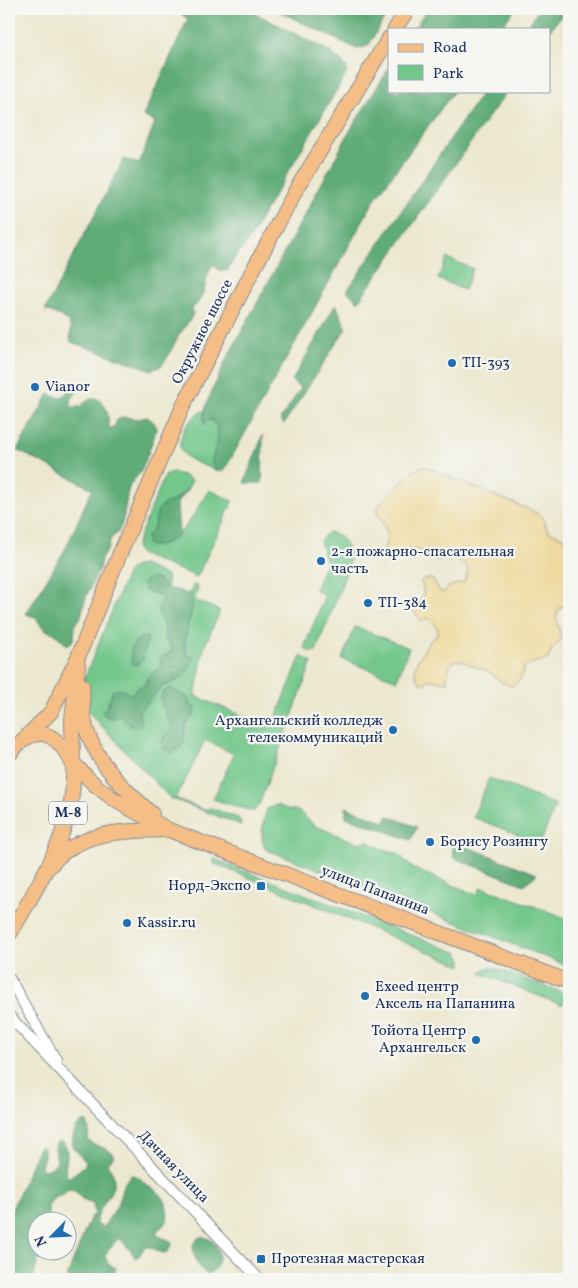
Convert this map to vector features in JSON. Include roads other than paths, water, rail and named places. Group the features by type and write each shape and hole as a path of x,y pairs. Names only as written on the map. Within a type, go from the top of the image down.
{"main road":[{"path":"396,28 408,9"},
{"name":"Окружное шоссе","path":"9,755 51,712 78,657 184,404 296,190 388,40"},
{"name":"Окружное шоссе","path":"9,936 44,873 63,829 70,807 73,786 72,720 78,657"},
{"name":"улица Папанина","path":"78,657 86,726 95,751 115,780 169,830"},
{"name":"М-8","path":"23,740 36,735 46,735 57,741 73,764"},
{"name":"улица Папанина","path":"73,764 116,800 169,830 569,982"},
{"name":"улица Папанина","path":"44,873 56,859 69,849 105,833 169,830"}],"street":[{"name":"Дачная улица","path":"9,978 32,1022 65,1076"},
{"name":"Дачная улица","path":"9,1016 259,1279"}],"place":[{"name":"ТП-393","path":"452,363"},
{"name":"Vianor","path":"35,387"},
{"name":"2-я пожарно-спасательная часть","path":"321,561"},
{"name":"ТП-384","path":"368,603"},
{"name":"Архангельский колледж телекоммуникаций","path":"393,730"},
{"name":"Борису Розингу","path":"430,842"},
{"name":"Норд-Экспо","path":"261,886"},
{"name":"Kassir.ru","path":"127,923"},
{"name":"Exeed центр Аксель на Папанина","path":"365,996"},
{"name":"Тойота Центр Архангельск","path":"476,1040"},
{"name":"Протезная мастерская","path":"261,1259"}]}
